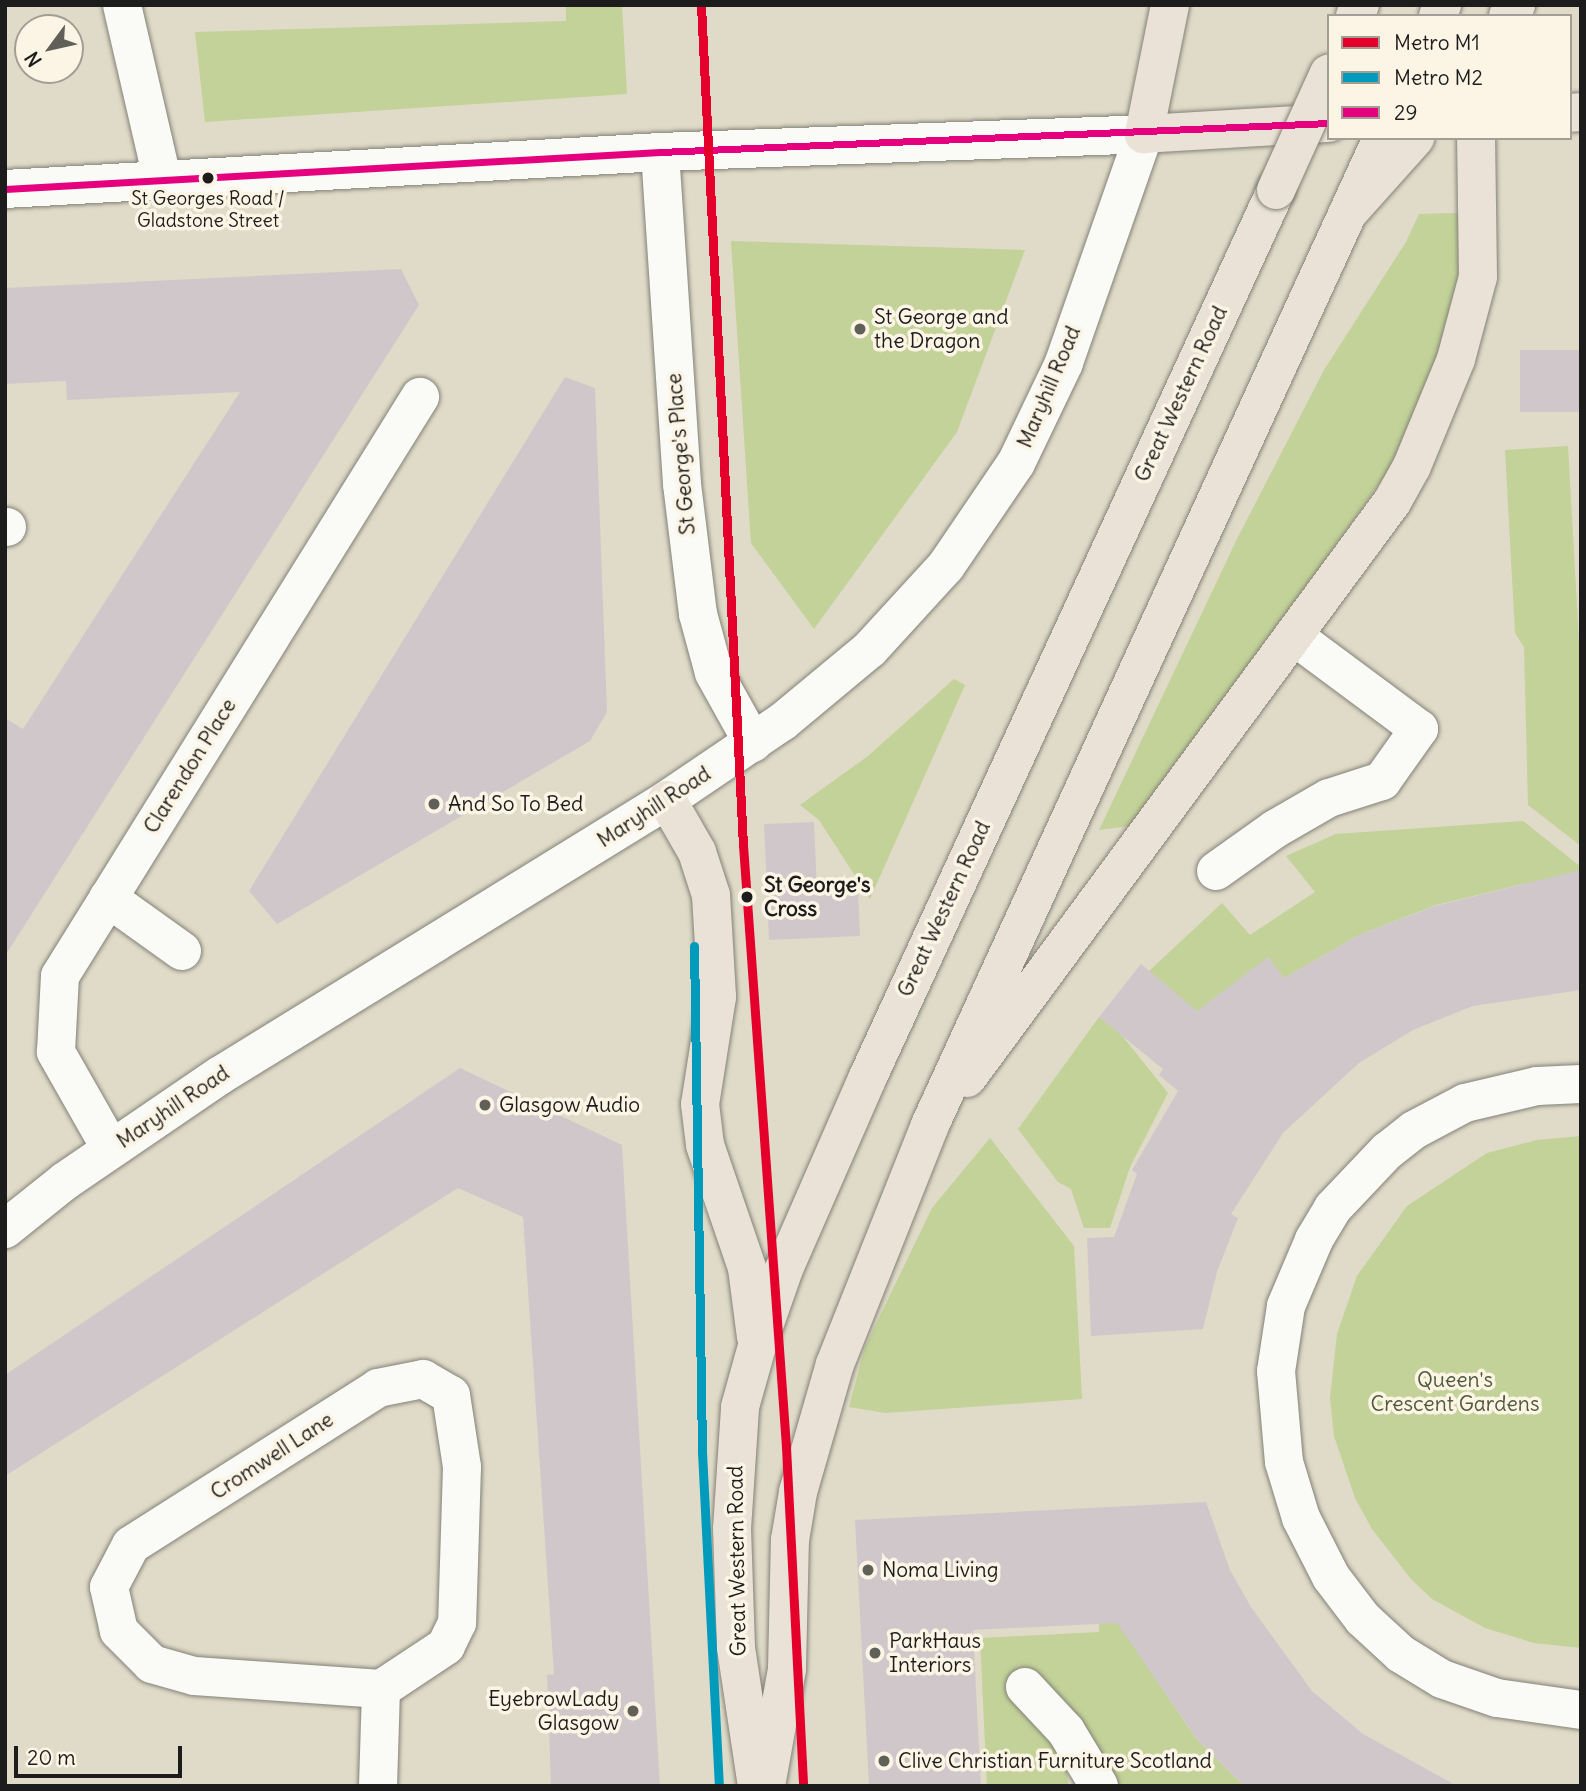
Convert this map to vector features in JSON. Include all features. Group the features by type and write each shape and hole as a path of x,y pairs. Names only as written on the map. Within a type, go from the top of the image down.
{"main road":[{"path":"1170,5 1144,134 1327,123"},
{"name":"Great Western Road","path":"757,1786 736,1648 732,1529 740,1407 757,1346 785,1269 866,1079 1327,77"},
{"path":"766,1786 787,1669 786,1586 798,1492 835,1364 930,1125 1381,140"},
{"path":"1348,214 1413,140"},
{"path":"930,1125 1015,1019 1392,502 1431,425 1456,359 1478,277 1476,140"},
{"path":"667,800 697,852 711,895 717,997 700,1104 708,1156 747,1268 757,1346"}],"street":[{"path":"122,5 163,182"},
{"path":"5,189 660,152 1144,134"},
{"name":"Maryhill Road","path":"5,1229 110,1149 219,1076 667,800 753,743 870,649 919,598 980,521 1016,463 1064,363 1144,134"},
{"name":"St George's Place","path":"660,152 682,484 701,633 714,673 753,743"},
{"name":"Clarendon Place","path":"110,1149 56,1052 60,976 419,397"},
{"path":"1216,872 1275,829 1329,798 1382,781 1419,729 1294,636"},
{"path":"108,898 182,951"},
{"path":"1581,1084 1537,1086 1465,1103 1414,1130 1387,1152 1333,1208 1314,1240 1286,1306 1276,1371 1284,1462 1301,1518 1331,1577 1363,1619 1401,1654 1442,1679 1497,1698 1581,1710"},
{"name":"Cromwell Lane","path":"423,1379 451,1395 462,1467 457,1623 446,1646 381,1689 194,1676 152,1664 119,1631 109,1587 131,1545 378,1388 423,1379"},
{"path":"1025,1687 1066,1731 1099,1786"},
{"path":"378,1786 381,1689"}],"green space":[{"path":"566,5 622,5 627,94 205,122 195,32 566,21"},
{"path":"1459,213 1458,302 1402,452 1137,825 1099,830 1237,539 1324,370 1406,242 1419,214"},
{"path":"731,241 1025,250 957,432 814,629 751,543"},
{"path":"1568,446 1581,677 1581,846 1528,805 1524,647 1515,633 1505,450"},
{"path":"954,679 965,685 870,899 819,820 800,805 868,756"},
{"path":"1523,821 1581,867 1581,877 1523,884 1436,905 1359,935 1284,978 1268,958 1222,1033 1149,971 1222,903 1250,935 1315,892 1286,856 1336,834"},
{"path":"1099,1017 1120,1033 1168,1093 1130,1167 1110,1228 1084,1228 1071,1189 1058,1182 1018,1129"},
{"name":"Queen's Crescent Gardens","path":"1581,1136 1581,1648 1534,1643 1485,1628 1432,1599 1411,1579 1372,1529 1355,1498 1334,1436 1330,1398 1337,1334 1357,1276 1407,1206 1487,1153 1537,1140"},
{"path":"990,1138 1074,1246 1082,1399 886,1413 849,1407 865,1347 932,1208"},
{"path":"1130,1607 1148,1668 1195,1737 1244,1786 1116,1786 1067,1748 1068,1786 987,1786 980,1638 1099,1632 1099,1624"}],"building":[{"path":"401,269 419,305 5,956 5,718 23,729 240,392 67,400 66,381 5,384 5,288"},
{"path":"1520,350 1581,350 1581,412 1520,412"},
{"path":"565,377 595,388 607,712 590,741 277,924 249,891"},
{"path":"814,822 817,890 858,889 860,936 769,940 764,824"},
{"path":"1581,870 1581,990 1473,1006 1413,1030 1359,1063 1283,1133 1231,1214 1238,1218 1217,1272 1203,1329 1091,1336 1087,1238 1114,1237 1137,1174 1132,1170 1178,1091 1159,1075 1163,1069 1099,1017 1141,964 1197,1011 1268,957 1284,978 1359,935 1435,906"},
{"path":"460,1068 622,1145 660,1786 551,1786 547,1675 554,1674 523,1217 458,1188 5,1476 5,1375"},
{"path":"1206,1502 1230,1570 1251,1607 1312,1691 1363,1734 1457,1786 1244,1786 1196,1738 1117,1623 973,1630 981,1786 869,1786 855,1520"}],"metro line":[{"name":"M1","path":"701,5 743,845 786,1447 803,1786"},
{"name":"M2","path":"694,946 702,1452 719,1786"}],"transit line":[{"name":"29","path":"5,189 660,152 1327,123"}],"place":[{"name":"St Georges Road / Gladstone Street","path":"208,178"},
{"name":"St George and the Dragon","path":"860,329"},
{"name":"And So To Bed","path":"434,804"},
{"name":"St George's Cross","path":"747,897"},
{"name":"Glasgow Audio","path":"485,1105"},
{"name":"Noma Living","path":"868,1570"},
{"name":"ParkHaus Interiors","path":"875,1653"},
{"name":"EyebrowLady Glasgow","path":"633,1711"},
{"name":"Clive Christian Furniture Scotland","path":"884,1761"}]}
